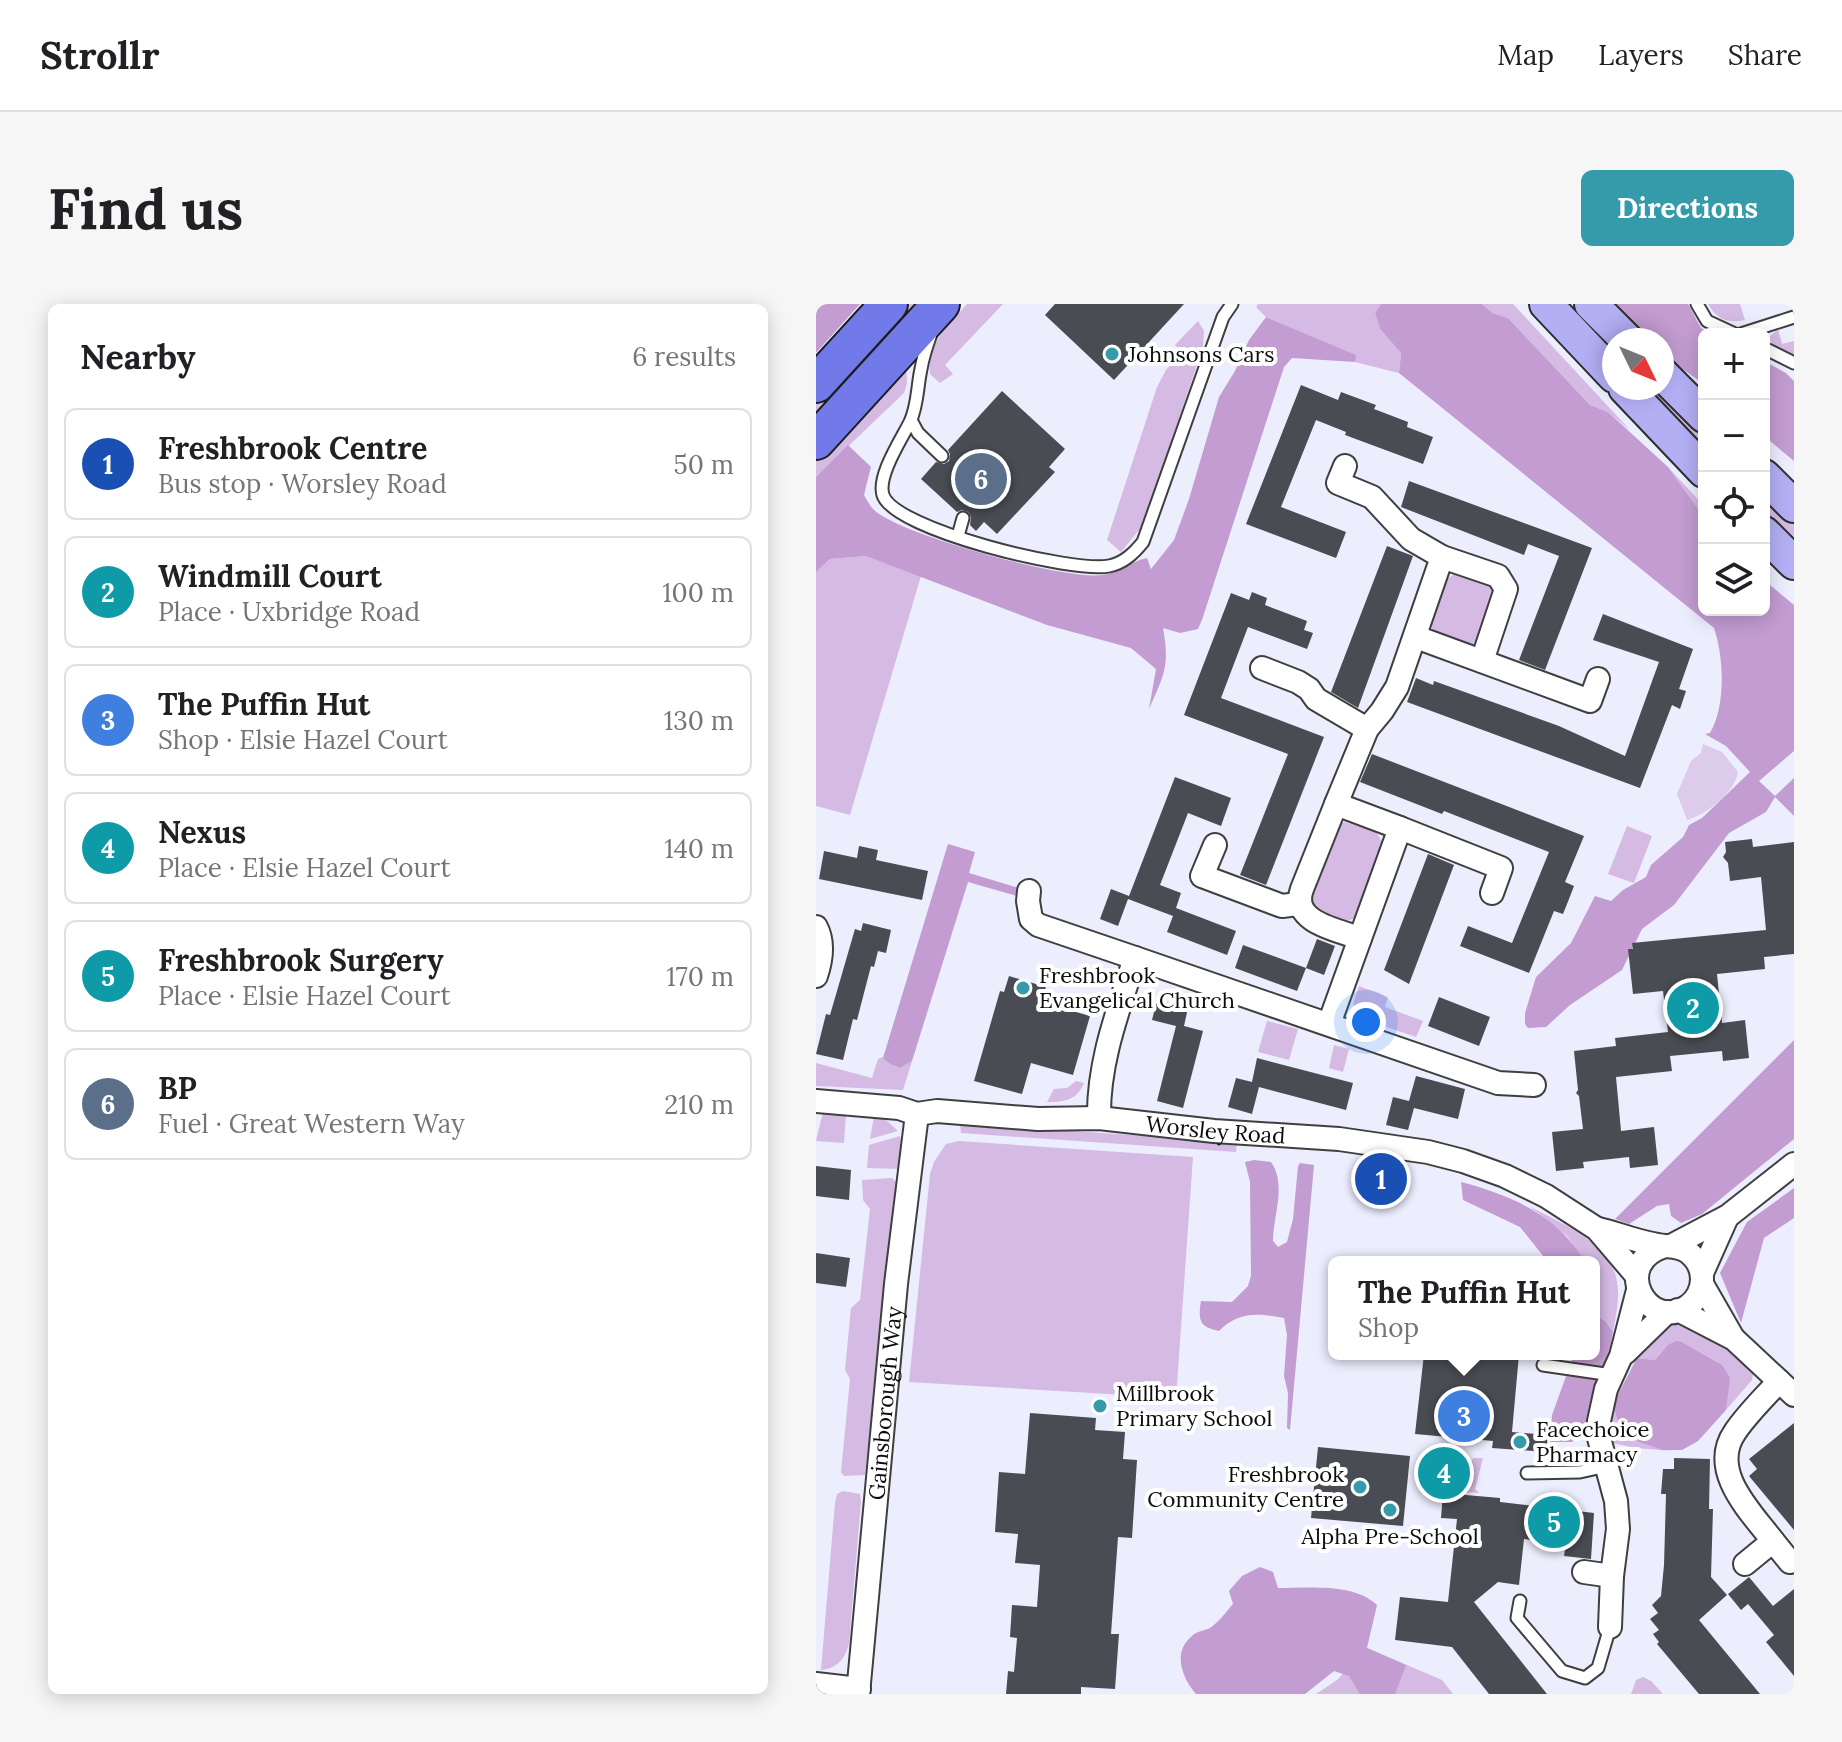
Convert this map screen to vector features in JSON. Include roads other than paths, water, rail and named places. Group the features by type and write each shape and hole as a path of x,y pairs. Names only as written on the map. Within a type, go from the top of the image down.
{"main road":[{"path":"816,384 889,304"},
{"path":"1546,304 1602,363"},
{"path":"1591,304 1615,328"},
{"path":"816,441 940,305"},
{"path":"1674,386 1698,410"},
{"path":"1636,400 1698,465"},
{"path":"1770,482 1794,506"},
{"path":"1770,539 1794,563"}],"street":[{"path":"1345,466 1338,483 1372,497 1411,539 1442,557 1498,576 1506,589 1482,661"},
{"path":"1360,938 1311,919 1298,904 1367,729 1392,698 1442,557"},
{"path":"1416,637 1590,701 1598,679"},
{"path":"1262,668 1298,682 1309,689 1316,699 1367,729"},
{"path":"1336,804 1501,868 1492,893"},
{"path":"1329,1024 1400,828"},
{"path":"1215,845 1202,876 1282,906 1298,904"},
{"path":"1029,891 1031,919 1038,925 1498,1083 1534,1085"},
{"path":"816,927 821,952 816,976"},
{"path":"1099,1118 1100,1076 1104,1058 1135,958"},
{"name":"Worsley Road","path":"816,1101 899,1108 917,1114 937,1111 1038,1119 1099,1118 1214,1131 1339,1139 1428,1152 1463,1161 1518,1182 1597,1229 1668,1246 1691,1255 1734,1339"},
{"name":"Gainsborough Way","path":"859,1692 893,1315 917,1114"},
{"path":"1610,1627 1618,1529 1616,1501 1599,1438 1599,1421 1647,1255 1728,1216 1794,1164"},
{"path":"1617,1366 1672,1311 1696,1299 1728,1216"},
{"name":"Worsley Road","path":"1597,1229 1652,1307 1672,1311 1734,1339"},
{"path":"1734,1339 1787,1388 1734,1433 1728,1447 1727,1461 1730,1482 1737,1494 1790,1562"},
{"path":"1745,1564 1773,1541"},
{"path":"1584,1572 1612,1576"},
{"path":"816,1684 859,1692"}],"lane":[{"path":"940,305 921,369 911,420 883,476 883,497 897,512 913,520 998,550 1043,561 1107,567 1128,558 1143,542 1223,317 1232,304"},
{"path":"1697,304 1707,321 1724,328"},
{"path":"1758,328 1794,317"},
{"path":"1770,351 1794,363"},
{"path":"911,420 918,433 942,456"},
{"path":"1770,478 1794,486"},
{"path":"958,536 963,518"},
{"path":"1543,1365 1617,1366"},
{"path":"1527,1473 1580,1472 1607,1466"},
{"path":"1520,1601 1517,1618 1562,1671 1572,1676 1585,1678 1598,1668 1610,1627"}],"place":[{"name":"Johnsons Cars","path":"1112,354"},
{"name":"BP","path":"981,479"},
{"name":"Freshbrook Evangelical Church","path":"1023,988"},
{"name":"Windmill Court","path":"1693,1008"},
{"name":"Freshbrook Centre","path":"1381,1179"},
{"name":"Millbrook Primary School","path":"1100,1406"},
{"name":"The Puffin Hut","path":"1464,1416"},
{"name":"Facechoice Pharmacy","path":"1520,1442"},
{"name":"Nexus","path":"1444,1473"},
{"name":"Freshbrook Community Centre","path":"1360,1487"},
{"name":"Alpha Pre-School","path":"1390,1510"},
{"name":"Freshbrook Surgery","path":"1554,1522"}]}
